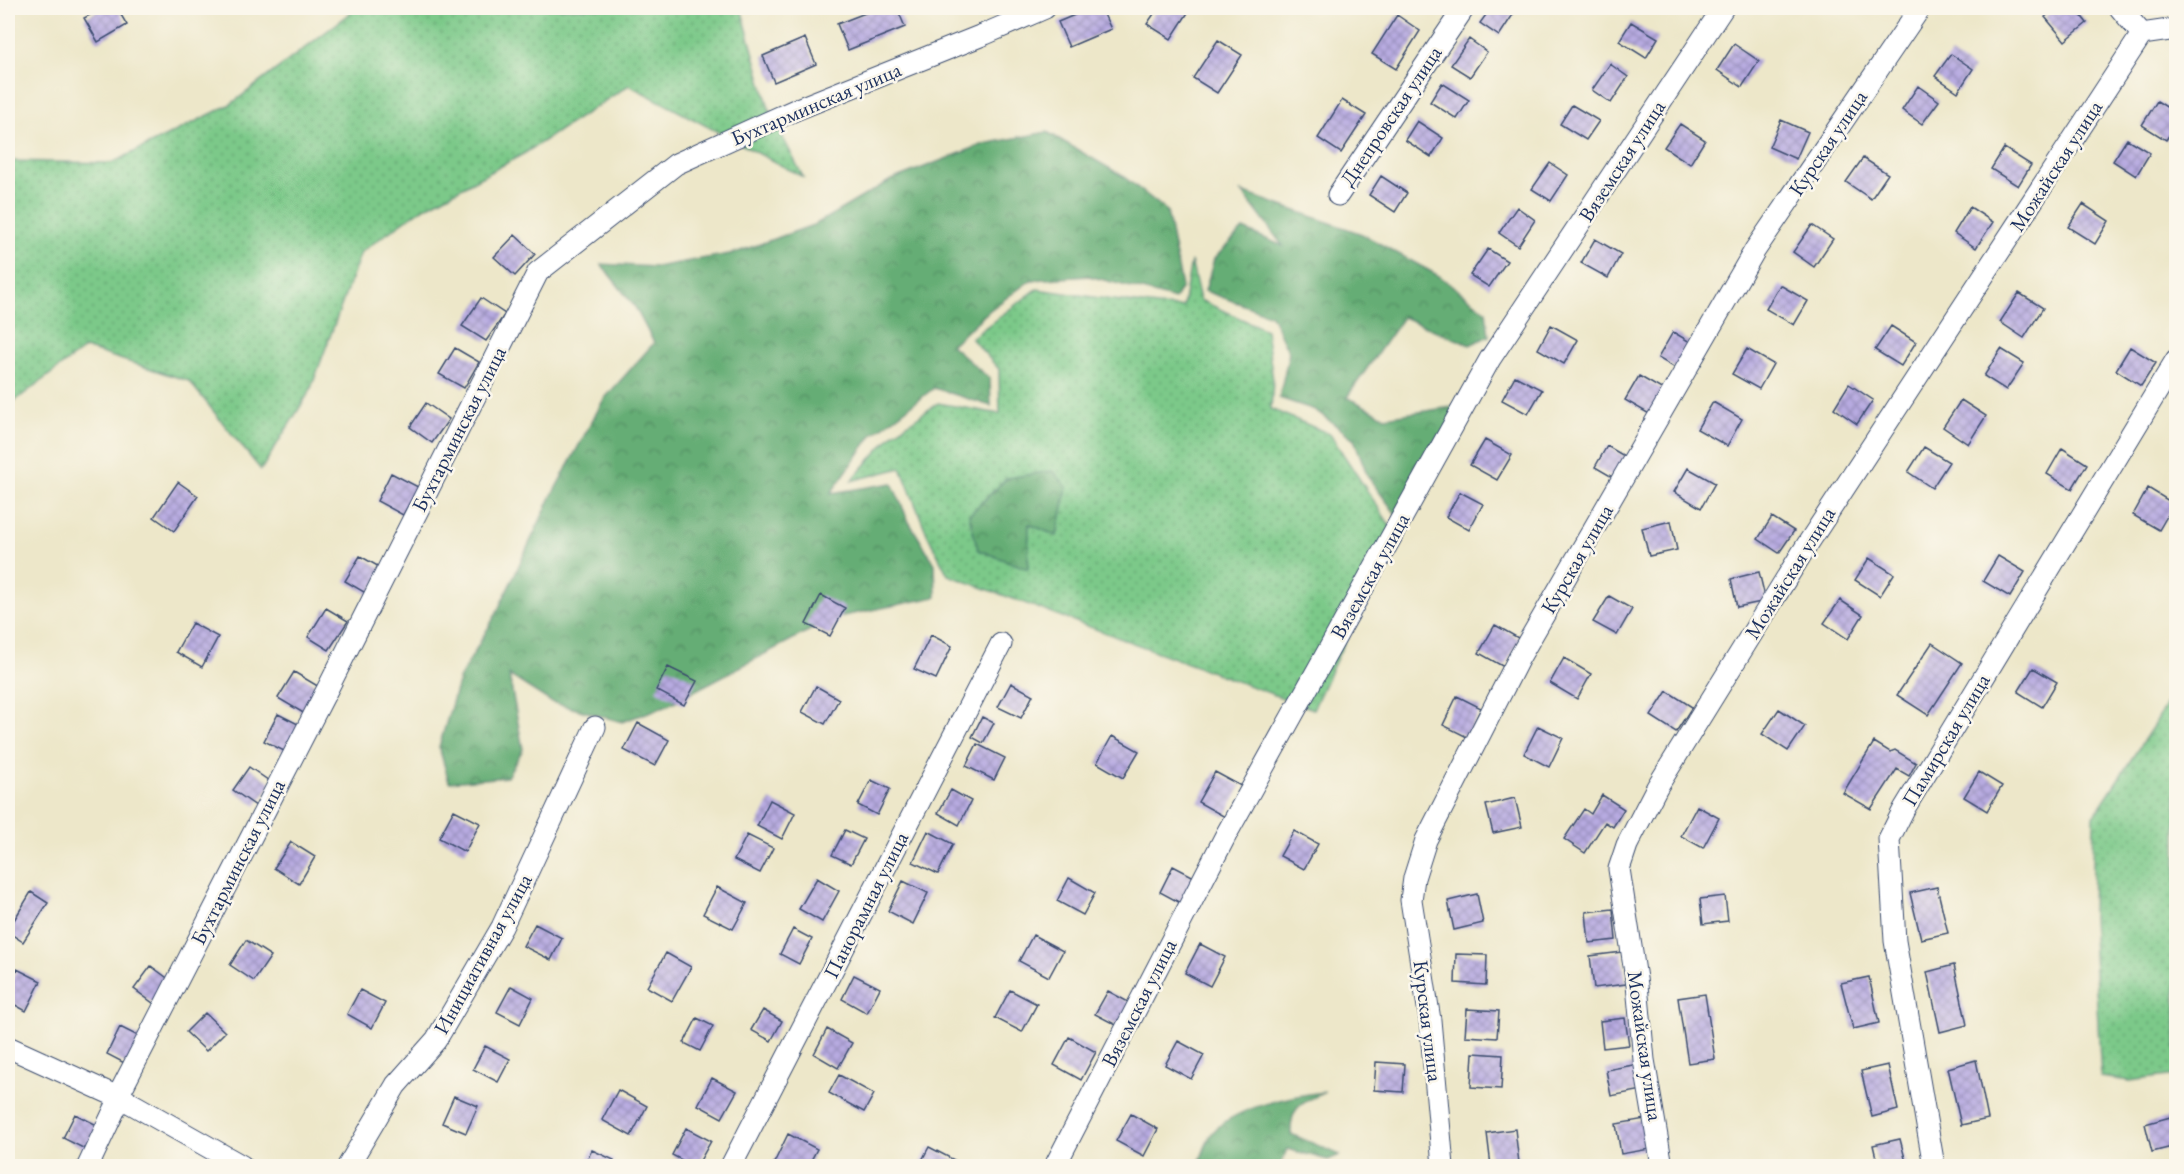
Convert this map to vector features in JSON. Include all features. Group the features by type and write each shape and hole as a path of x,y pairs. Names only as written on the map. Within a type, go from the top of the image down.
{"street":[{"name":"Бухтарминская улица","path":"87,1167 120,1098 118,1096 538,272 676,164 795,110 1045,8"},
{"name":"Днепровская улица","path":"1338,195 1464,8"},
{"name":"Вяземская улица","path":"1055,1167 1227,833 1490,359 1723,8"},
{"name":"Курская улица","path":"1443,1167 1430,1020 1411,900 1414,878 1426,840 1520,657 1755,250 1920,8"},
{"path":"2120,8 2142,34 2176,29"},
{"name":"Можайская улица","path":"1662,1167 1644,1060 1637,985 1619,869 1627,846 1656,787 1807,546 2142,34"},
{"name":"Памирская улица","path":"1934,1167 1895,941 1889,840 1904,809 2176,360"},
{"name":"Панорамная улица","path":"731,1167 1002,644"},
{"name":"Инициативная улица","path":"348,1167 396,1085 436,1040 502,927 596,727"},
{"path":"8,1047 120,1098 242,1167"}],"green space":[{"path":"354,8 741,8 770,112 803,177 629,85 525,153 419,211 361,252 310,391 261,470 189,381 85,348 8,406 8,161 112,163 231,104 348,15"},
{"path":"1047,132 1123,176 1167,211 1182,287 1175,299 1089,276 1031,280 990,310 951,345 990,379 991,406 934,388 872,435 831,493 892,483 909,522 935,564 936,597 833,618 668,705 622,722 551,702 509,675 523,749 507,777 449,782 439,747 459,679 496,614 552,495 604,399 654,343 635,307 601,264 656,267 735,253 816,224 891,180 984,144"},
{"path":"1242,192 1362,234 1439,276 1486,311 1489,336 1470,345 1403,317 1347,397 1385,417 1466,405 1401,521 1368,477 1354,439 1315,410 1279,398 1289,353 1271,315 1205,291 1214,259 1243,229 1283,246"},
{"path":"1191,261 1200,300 1266,330 1273,380 1271,409 1330,434 1393,530 1386,553 1313,709 948,575 927,534 901,468 851,481 894,433 938,403 1000,414 999,369 971,338 1037,289 1157,306 1183,307"},
{"path":"1053,471 1067,487 1057,536 1029,524 1028,569 978,550 969,515 1007,478"},
{"path":"2176,684 2176,1075 2130,1081 2101,1077 2092,917 2094,816 2157,720"},
{"path":"1325,1092 1310,1099 1295,1111 1291,1134 1340,1155 1328,1160 1287,1149 1280,1166 1198,1166 1210,1136 1219,1126 1232,1118 1280,1100"}],"building":[{"path":"103,8 117,8 127,25 98,42 84,18"},
{"path":"878,8 897,8 905,27 848,50 837,24"},
{"path":"928,8 952,8 932,16"},
{"path":"1091,8 1101,8 1111,29 1069,47 1058,22"},
{"path":"1158,8 1191,8 1171,39 1147,24"},
{"path":"1491,8 1516,10 1499,36 1480,23"},
{"path":"2056,8 2075,8 2087,23 2065,41 2045,17"},
{"path":"1397,15 1420,31 1396,69 1372,54"},
{"path":"1631,22 1658,38 1646,58 1619,41"},
{"path":"805,38 816,64 774,82 763,56"},
{"path":"1469,39 1487,52 1470,77 1451,65"},
{"path":"1218,40 1242,55 1217,93 1193,78"},
{"path":"1734,44 1759,61 1742,87 1717,70"},
{"path":"1951,54 1973,69 1958,92 1935,76"},
{"path":"1610,64 1628,77 1611,103 1592,90"},
{"path":"1442,83 1469,100 1457,119 1430,102"},
{"path":"1918,86 1939,101 1922,124 1902,110"},
{"path":"1342,100 1366,115 1341,153 1318,138"},
{"path":"2157,101 2176,113 2176,125 2166,140 2142,125"},
{"path":"1572,105 1599,121 1586,140 1560,124"},
{"path":"1781,120 1808,132 1796,159 1769,147"},
{"path":"1417,121 1443,138 1431,157 1405,140"},
{"path":"1680,124 1705,140 1690,164 1664,147"},
{"path":"2127,139 2150,153 2136,176 2113,161"},
{"path":"2004,148 2031,165 2018,186 1991,169"},
{"path":"1863,158 1888,174 1871,199 1846,182"},
{"path":"1550,163 1568,175 1551,201 1532,189"},
{"path":"1381,176 1407,193 1395,212 1369,195"},
{"path":"2083,204 2109,221 2095,244 2068,227"},
{"path":"1517,207 1535,220 1518,246 1499,233"},
{"path":"1970,207 1993,222 1976,248 1954,233"},
{"path":"1812,225 1833,239 1814,267 1793,252"},
{"path":"515,235 535,254 515,276 494,257"},
{"path":"1595,239 1621,254 1608,278 1581,263"},
{"path":"1488,249 1507,261 1489,287 1470,275"},
{"path":"1780,285 1808,301 1794,325 1766,309"},
{"path":"2019,293 2043,308 2024,338 2000,322"},
{"path":"481,298 505,314 486,341 462,326"},
{"path":"1551,325 1578,340 1564,364 1538,349"},
{"path":"1891,326 1916,342 1901,366 1875,350"},
{"path":"1673,332 1697,346 1682,372 1658,358"},
{"path":"2130,347 2156,363 2141,386 2116,370"},
{"path":"455,348 479,362 464,388 439,374"},
{"path":"1747,349 1773,364 1759,389 1732,374"},
{"path":"2001,349 2024,363 2006,390 1984,376"},
{"path":"1515,376 1542,390 1528,414 1502,400"},
{"path":"1639,376 1665,391 1651,415 1625,400"},
{"path":"1849,384 1873,400 1857,424 1834,408"},
{"path":"1961,400 1986,416 1968,444 1943,427"},
{"path":"1713,402 1742,419 1727,446 1697,429"},
{"path":"426,403 449,419 432,443 410,427"},
{"path":"1485,440 1512,455 1497,480 1470,465"},
{"path":"1607,446 1631,460 1619,481 1595,467"},
{"path":"1924,447 1949,462 1932,488 1908,472"},
{"path":"2062,448 2087,464 2072,489 2047,474"},
{"path":"1688,468 1715,483 1701,508 1674,492"},
{"path":"391,473 418,487 403,515 377,501"},
{"path":"178,482 198,496 174,531 154,517"},
{"path":"2148,488 2174,504 2159,530 2133,515"},
{"path":"1460,492 1483,504 1469,530 1446,517"},
{"path":"1772,517 1794,531 1779,553 1758,539"},
{"path":"1671,521 1677,550 1649,556 1642,528"},
{"path":"360,556 383,569 369,595 345,581"},
{"path":"1998,556 2025,572 2010,597 1983,581"},
{"path":"1869,558 1894,574 1880,596 1855,580"},
{"path":"1759,572 1766,601 1737,607 1731,579"},
{"path":"821,595 845,608 830,636 806,624"},
{"path":"1609,596 1632,609 1617,635 1593,622"},
{"path":"1840,600 1863,615 1848,639 1824,623"},
{"path":"326,608 348,621 329,650 308,637"},
{"path":"192,623 218,637 202,667 176,652"},
{"path":"1495,625 1520,639 1504,667 1479,653"},
{"path":"931,635 952,646 936,679 914,669"},
{"path":"1932,643 1962,663 1928,715 1897,695"},
{"path":"1564,658 1591,674 1577,699 1550,683"},
{"path":"668,667 697,681 684,705 656,690"},
{"path":"2033,668 2057,682 2042,707 2018,692"},
{"path":"294,672 321,688 305,714 278,698"},
{"path":"1011,683 1033,695 1021,718 998,707"},
{"path":"816,686 839,699 825,724 802,712"},
{"path":"1667,691 1692,707 1676,732 1651,716"},
{"path":"1457,696 1481,708 1467,737 1443,725"},
{"path":"1779,709 1805,726 1788,751 1762,734"},
{"path":"278,714 304,727 290,754 264,741"},
{"path":"982,717 994,723 983,743 972,737"},
{"path":"638,723 669,740 655,766 624,750"},
{"path":"1538,726 1563,738 1549,767 1524,754"},
{"path":"1112,736 1139,751 1123,778 1097,763"},
{"path":"1874,742 1890,752 1895,750 1916,763 1909,776 1897,769 1871,809 1843,793"},
{"path":"977,744 1005,758 994,780 966,766"},
{"path":"249,767 272,783 256,806 233,790"},
{"path":"1215,772 1241,786 1225,817 1198,802"},
{"path":"1979,772 2002,786 1987,811 1964,797"},
{"path":"871,780 890,789 877,815 858,805"},
{"path":"951,790 971,801 959,825 938,813"},
{"path":"1602,795 1624,809 1613,827 1605,822 1585,853 1564,839 1584,809 1591,814"},
{"path":"1515,798 1522,827 1493,833 1486,805"},
{"path":"770,800 795,813 782,839 757,826"},
{"path":"1697,806 1719,818 1703,848 1681,836"},
{"path":"454,810 480,823 465,852 439,838"},
{"path":"845,830 864,839 851,864 832,855"},
{"path":"928,831 953,844 938,874 913,862"},
{"path":"1294,831 1318,844 1304,869 1280,856"},
{"path":"747,835 773,848 760,873 734,860"},
{"path":"291,842 315,857 299,884 274,868"},
{"path":"1173,866 1200,880 1186,906 1160,892"},
{"path":"817,878 839,891 822,922 799,909"},
{"path":"1069,878 1095,893 1083,915 1057,901"},
{"path":"903,881 928,893 913,924 888,911"},
{"path":"717,887 747,903 733,929 703,914"},
{"path":"1937,887 1948,933 1921,939 1910,893"},
{"path":"31,892 48,903 23,942 8,930"},
{"path":"1477,894 1483,923 1454,930 1448,901"},
{"path":"1725,896 1728,921 1703,924 1700,899"},
{"path":"1613,909 1616,940 1589,943 1586,912"},
{"path":"535,924 562,938 551,960 523,946"},
{"path":"793,929 812,939 799,964 780,954"},
{"path":"1033,935 1063,951 1049,977 1019,961"},
{"path":"246,940 271,956 254,981 230,965"},
{"path":"1200,944 1225,957 1210,986 1185,973"},
{"path":"1622,952 1626,984 1594,988 1590,956"},
{"path":"666,953 691,967 672,1001 647,987"},
{"path":"1456,954 1487,955 1486,985 1455,983"},
{"path":"1954,965 1967,1025 1940,1032 1927,972"},
{"path":"151,966 174,983 157,1006 134,989"},
{"path":"17,969 41,981 26,1011 8,1001 8,987"},
{"path":"854,975 880,988 867,1013 842,999"},
{"path":"1869,977 1879,1023 1853,1029 1841,983"},
{"path":"511,986 533,998 520,1024 497,1012"},
{"path":"360,990 385,1003 372,1028 347,1014"},
{"path":"1010,990 1037,1004 1022,1032 995,1018"},
{"path":"1108,991 1132,1004 1120,1027 1095,1014"},
{"path":"1705,994 1715,1059 1688,1063 1678,998"},
{"path":"1467,1009 1499,1011 1497,1038 1465,1036"},
{"path":"763,1010 782,1021 771,1041 751,1030"},
{"path":"205,1013 225,1032 206,1051 186,1032"},
{"path":"697,1018 713,1026 700,1051 684,1043"},
{"path":"1625,1018 1629,1045 1603,1048 1600,1021"},
{"path":"120,1027 144,1039 130,1066 107,1054"},
{"path":"827,1029 852,1043 838,1068 814,1054"},
{"path":"1069,1037 1096,1052 1081,1080 1054,1065"},
{"path":"1178,1041 1204,1055 1191,1079 1165,1065"},
{"path":"485,1046 510,1059 498,1082 473,1069"},
{"path":"1473,1053 1503,1055 1501,1089 1471,1087"},
{"path":"1976,1060 1988,1119 1961,1125 1948,1068"},
{"path":"1376,1062 1405,1064 1403,1092 1374,1090"},
{"path":"1639,1064 1643,1090 1611,1096 1606,1070"},
{"path":"1888,1065 1898,1110 1872,1117 1861,1071"},
{"path":"839,1075 874,1094 864,1112 829,1093"},
{"path":"712,1078 737,1091 722,1118 698,1105"},
{"path":"618,1090 647,1106 631,1136 602,1120"},
{"path":"454,1096 478,1106 466,1133 442,1123"},
{"path":"75,1114 99,1126 87,1150 63,1138"},
{"path":"1131,1114 1158,1129 1144,1156 1116,1141"},
{"path":"2174,1116 2176,1146 2152,1152 2145,1124"},
{"path":"1645,1119 1650,1149 1621,1154 1616,1124"},
{"path":"686,1128 711,1141 697,1166 672,1155"},
{"path":"1515,1129 1519,1163 1491,1166 1487,1133"},
{"path":"788,1134 817,1149 808,1166 781,1166 774,1163"},
{"path":"1900,1139 1907,1166 1878,1166 1873,1145"},
{"path":"929,1147 956,1161 953,1166 919,1166"},
{"path":"592,1150 614,1160 611,1166 584,1166"}]}
